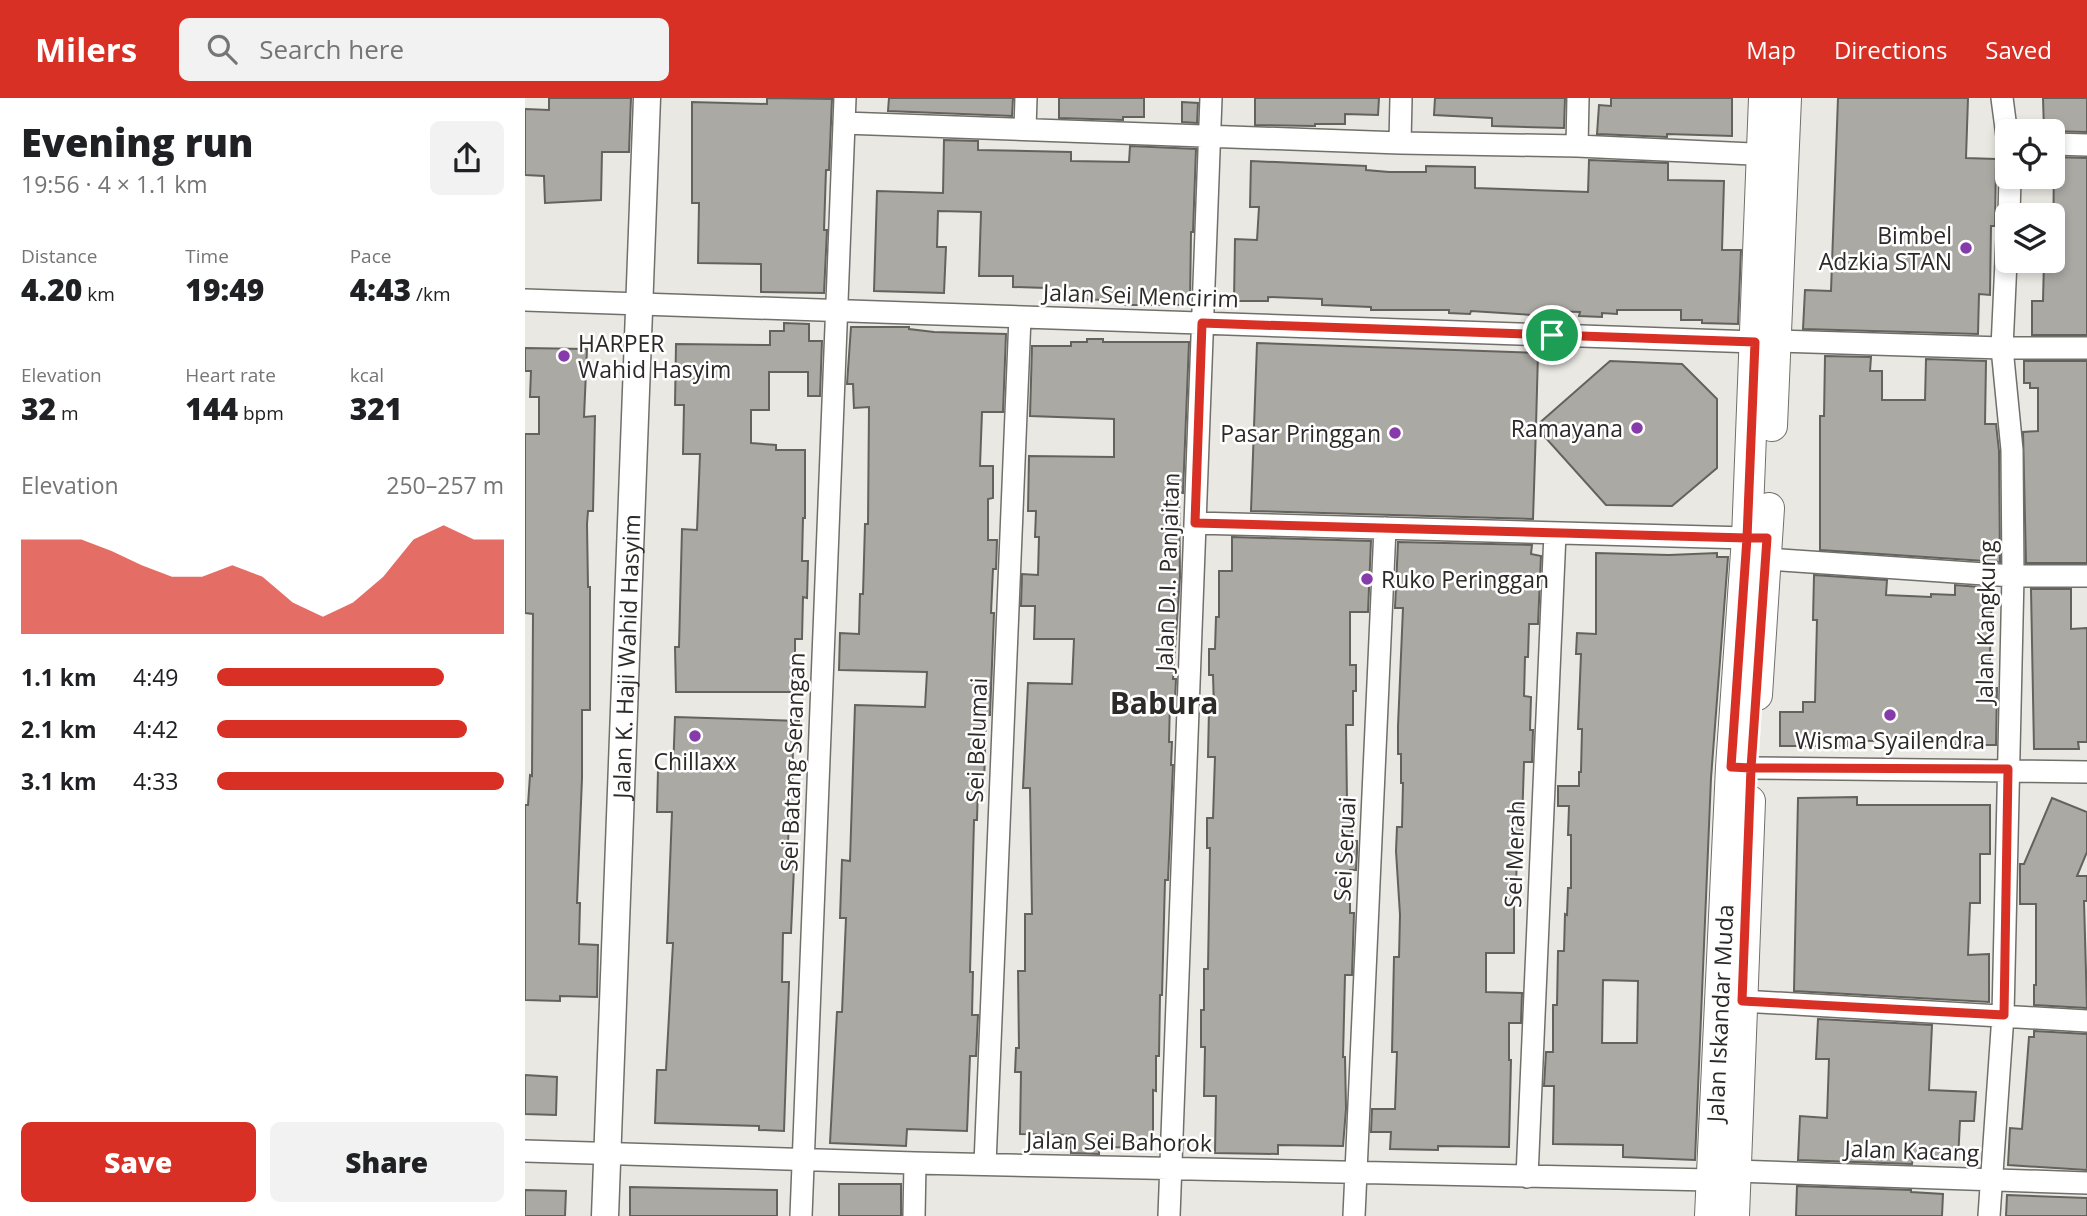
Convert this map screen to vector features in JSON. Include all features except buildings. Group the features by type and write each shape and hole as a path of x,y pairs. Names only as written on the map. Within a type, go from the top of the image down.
{"main road":[{"name":"Jalan Iskandar Muda","path":"1734,1216 1727,1178 1741,768 1761,545 1773,155 1765,98"},
{"name":"Jalan Iskandar Muda","path":"1773,155 1786,98"},
{"name":"Jalan Iskandar Muda","path":"1710,1216 1727,1178 1742,1001 1741,768"}],"street":[{"name":"Jalan K. Haji Wahid Hasyim","path":"604,1216 647,98"},
{"name":"Sei Batang Serangan","path":"801,1216 845,98"},
{"path":"1025,129 1026,98"},
{"name":"Jalan D.I. Panjaitan","path":"1169,1216 1211,98"},
{"path":"1400,143 1401,98"},
{"path":"1577,146 1579,98"},
{"path":"2002,98 2005,119"},
{"path":"844,123 1400,143 1577,146 1773,155"},
{"path":"2065,144 2087,145"},
{"name":"Jalan Kangkung","path":"1989,1216 2004,1015 2013,576 2012,450 2002,348 2005,273"},
{"name":"Jalan Sei Mencirim","path":"525,299 1766,342 2087,348"},
{"name":"Sei Belumai","path":"985,1164 1020,317"},
{"path":"1195,523 1555,533 1761,545 2013,576 2087,576"},
{"name":"Sei Seruai","path":"1354,1216 1385,528"},
{"name":"Sei Merah","path":"1527,1177 1555,533"},
{"path":"1741,768 2087,772"},
{"path":"1742,1001 2087,1021"},
{"name":"Jalan Sei Bahorok","path":"525,1151 1527,1177 1727,1178"},
{"path":"914,1216 915,1163"},
{"name":"Jalan Kacang","path":"1727,1178 1993,1178 2087,1183"}],"place":[{"name":"Bimbel Adzkia STAN","path":"1966,248"},
{"name":"HARPER Wahid Hasyim","path":"564,356"},
{"name":"Ramayana","path":"1637,428"},
{"name":"Pasar Pringgan","path":"1395,433"},
{"name":"Ruko Peringgan","path":"1367,579"},
{"name":"Wisma Syailendra","path":"1890,715"},
{"name":"Chillaxx","path":"695,736"}],"district":[{"name":"Babura","path":"1164,702"}],"route":[{"path":"1552,335 1202,323 1195,523 1747,538 1731,767 1751,768 1742,1001 2004,1015 2008,769 1751,768 1767,559 1767,538 1747,538 1755,342 1552,335"}]}
